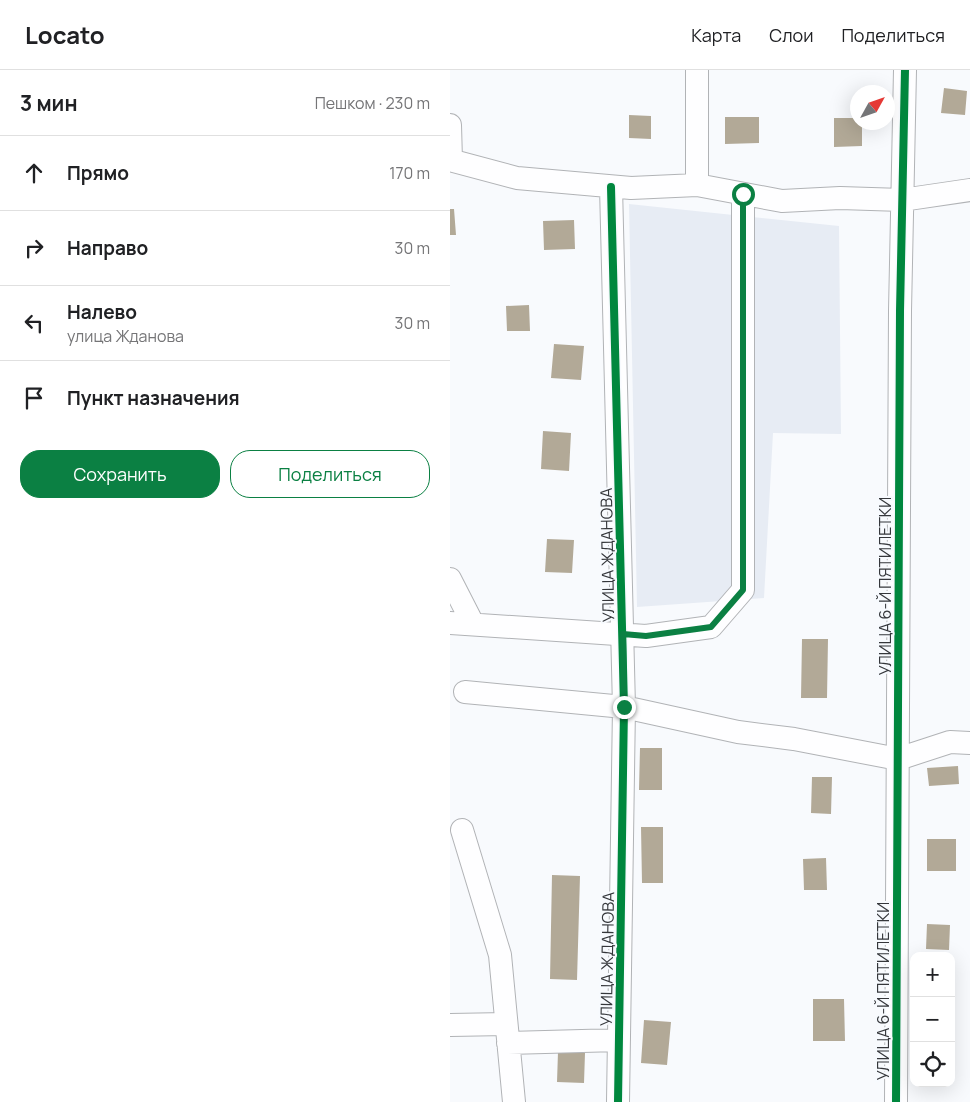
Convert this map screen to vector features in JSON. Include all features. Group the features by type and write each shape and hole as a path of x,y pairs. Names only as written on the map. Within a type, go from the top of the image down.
{"street":[{"path":"697,70 697,185"},
{"name":"УЛИЦА 6-Й ПЯТИЛЕТКИ","path":"896,1102 902,200 905,70"},
{"path":"450,125 450,160 517,178 631,188 697,185 782,201 840,198 902,200 970,190"},
{"name":"УЛИЦА ЖДАНОВА","path":"611,187 624,707 618,1102"},
{"path":"450,623 646,636 711,627 743,590 743,194"},
{"path":"450,579 473,624"},
{"path":"465,692 624,707 738,732 794,739 898,759 950,742 970,743"},
{"path":"462,830 500,955 514,1102"},
{"path":"450,1025 507,1033 619,1040"}],"shaded area":[{"path":"629,204 839,226 841,434 773,433 764,598 637,607"}],"building":[{"path":"944,88 967,91 965,115 941,113"},
{"path":"629,115 651,116 651,139 629,138"},
{"path":"725,117 759,117 759,143 725,144"},
{"path":"834,118 850,118 850,130 862,130 862,146 834,147"},
{"path":"450,209 454,209 456,235 450,235"},
{"path":"574,220 575,249 544,250 543,221"},
{"path":"529,305 530,331 507,331 506,306"},
{"path":"554,344 584,346 581,380 551,378"},
{"path":"543,431 571,433 569,471 541,469"},
{"path":"547,539 574,540 572,573 545,572"},
{"path":"802,639 828,639 827,698 801,698"},
{"path":"640,748 662,748 662,790 639,790"},
{"path":"958,766 959,784 929,786 927,768"},
{"path":"812,777 832,777 831,814 811,813"},
{"path":"641,827 663,827 663,883 642,883"},
{"path":"927,839 956,839 956,871 927,871"},
{"path":"826,858 827,890 804,890 803,859"},
{"path":"552,875 580,876 577,980 550,979"},
{"path":"927,924 950,925 949,950 926,949"},
{"path":"813,999 844,999 845,1041 813,1041"},
{"path":"644,1020 671,1022 667,1065 641,1063"},
{"path":"558,1052 585,1053 584,1083 557,1082"}],"cycle path":[{"path":"896,1102 900,311 905,70"},
{"path":"611,187 624,707 618,1102"}],"route":[{"path":"624,707 623,634 646,636 711,627 743,590 743,194"}]}
